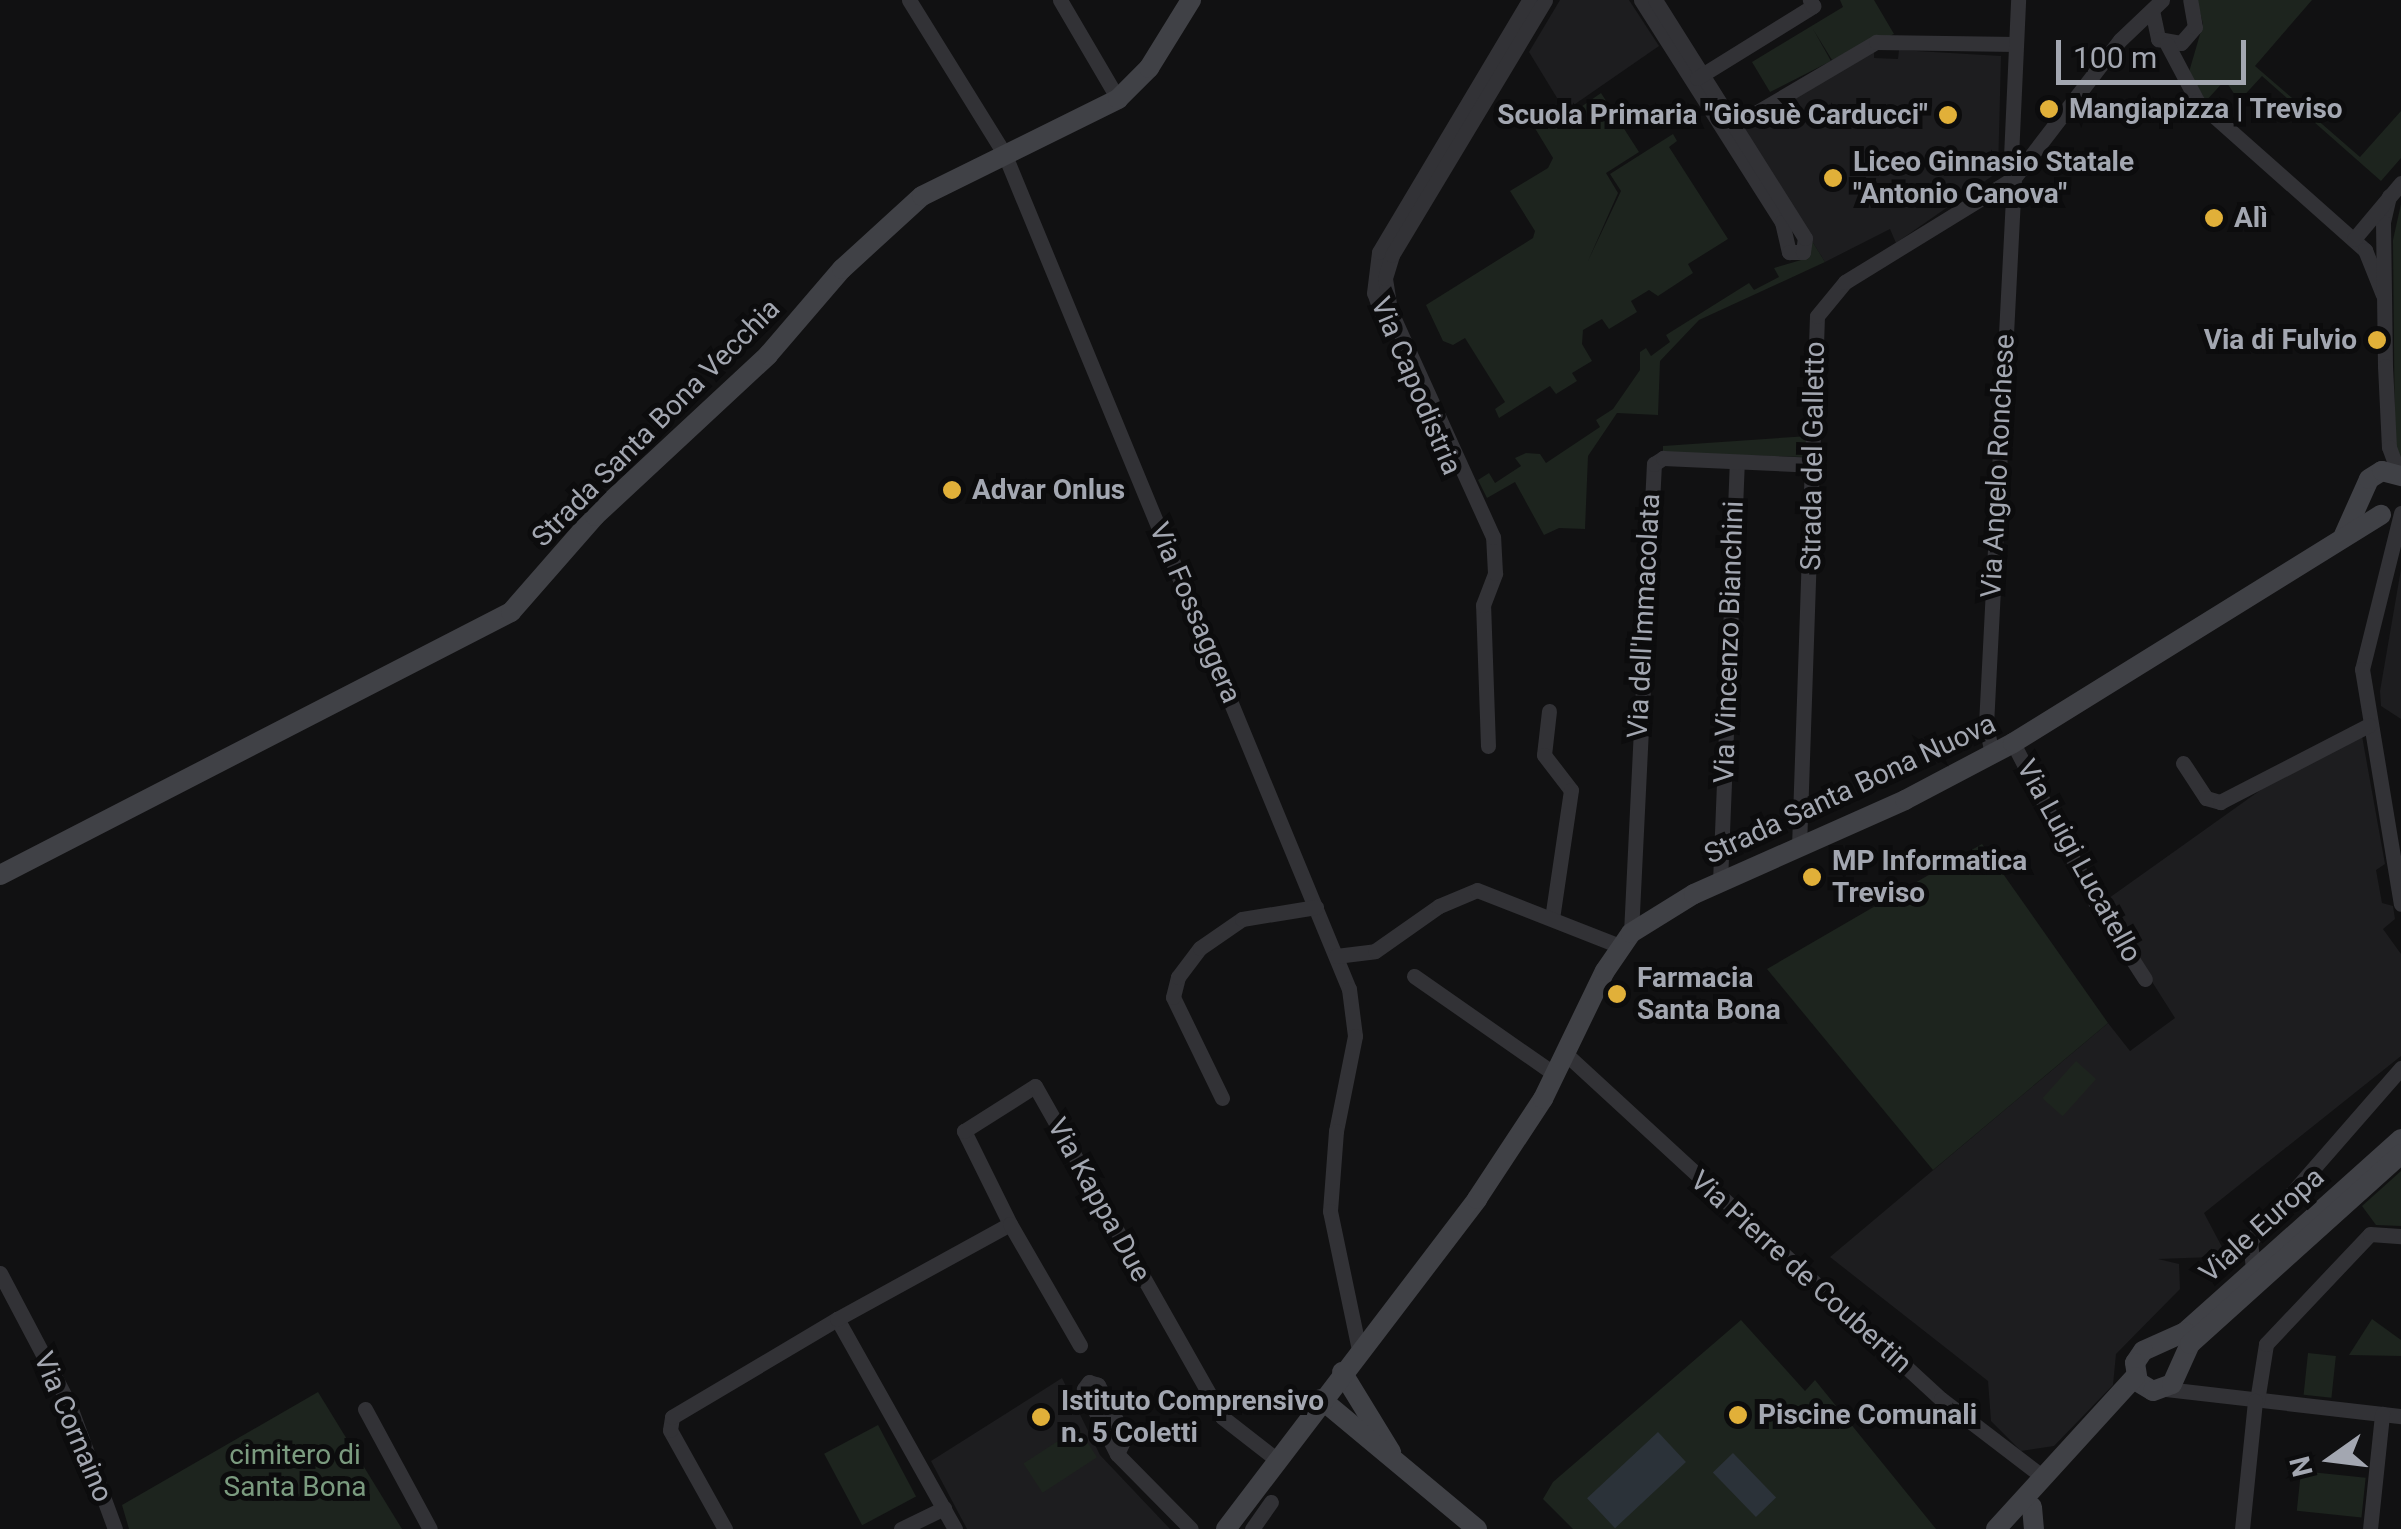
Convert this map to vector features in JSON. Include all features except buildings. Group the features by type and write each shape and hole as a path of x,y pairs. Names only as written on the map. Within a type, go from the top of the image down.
{"street":[{"name":"Via Fossaggera","path":"909,0 1004,153 1336,956 1356,1024 1336,1132 1331,1230 1359,1350"},
{"path":"1060,0 1118,99"},
{"name":"Strada Santa Bona Vecchia","path":"0,875 511,612 595,516 768,355 842,269 922,196 1118,99 1149,68 1192,0"},
{"name":"Via Capodistria","path":"1496,567 1380,313 1373,283 1383,244 1529,0"},
{"name":"Via Capodistria","path":"1488,746 1483,605 1496,567 1493,538 1390,310 1385,278 1392,255 1544,0"},
{"path":"1641,0 1698,78 1805,238 1799,254 1789,252 1782,222 1698,78 1655,0"},
{"path":"1698,78 1813,6 1810,0"},
{"path":"2016,175 2010,157 2018,0"},
{"path":"2184,77 2192,34 2188,2"},
{"path":"2159,3 2150,25 2204,108 2355,240 2376,267 2383,295"},
{"name":"Strada del Galletto","path":"1799,847 1817,465 1814,333 1823,306 1845,282 2016,175 2112,51 2159,3"},
{"path":"2112,51 2134,38 2163,41 2192,34"},
{"path":"1747,118 1876,42 2016,44"},
{"path":"2014,128 2032,154"},
{"name":"Via Angelo Ronchese","path":"1992,754 1986,725 2016,175"},
{"path":"2355,240 2401,183"},
{"path":"2338,225 2375,219"},
{"path":"2332,547 2354,523 2386,442 2383,295 2375,219"},
{"path":"2366,485 2382,471 2400,475 2388,418"},
{"name":"Via dell'Immacolata","path":"1626,939 1652,469 1663,458 1817,465"},
{"name":"Via Vincenzo Bianchini","path":"1720,882 1736,462"},
{"path":"2366,485 2368,505 2392,514 2392,541 2362,664 2401,904"},
{"name":"Strada Santa Bona Nuova","path":"1626,939 1720,882 2013,743 2392,514"},
{"path":"1549,711 1544,755 1572,790 1552,919"},
{"path":"2183,763 2206,798 2220,802 2369,725"},
{"name":"Via Luigi Lucatello","path":"2013,743 2094,900 2145,979"},
{"path":"1226,1529 1297,1430 1476,1199 1556,1075 1626,939 1552,919 1477,890 1439,906 1375,950 1336,956"},
{"path":"1222,1098 1174,997 1178,978 1200,948 1242,919 1316,907"},
{"path":"1414,976 1556,1075"},
{"name":"Via Pierre de Coubertin","path":"1567,1055 1941,1399 2043,1477"},
{"path":"2254,1269 2250,1241 2401,1068"},
{"name":"Via Kappa Due","path":"1010,1224 964,1132 1034,1086 1222,1417 1276,1460"},
{"name":"Viale Europa","path":"1996,1529 2135,1377 2138,1356 2184,1332 2401,1139"},
{"name":"Viale Europa","path":"2013,1529 2130,1404 2168,1380 2401,1154"},
{"path":"724,1529 670,1430 672,1417 837,1319 1010,1224 1080,1345"},
{"path":"2242,1529 2266,1344 2370,1234 2401,1236"},
{"name":"Via Cornaino","path":"0,1273 69,1404 116,1529"},
{"path":"837,1319 955,1529"},
{"path":"2156,1347 2168,1380"},
{"path":"1342,1372 1384,1444 1417,1484"},
{"path":"2135,1377 2168,1380 2200,1394 2401,1416"},
{"path":"1323,1396 1346,1424 1477,1529"},
{"path":"1323,1396 1384,1444"},
{"path":"365,1410 430,1529"},
{"path":"2370,1529 2382,1414"},
{"path":"1297,1430 1346,1424"},
{"path":"1117,1454 1191,1529"},
{"path":"1252,1529 1271,1502"},
{"path":"2032,1507 2034,1529"},
{"path":"901,1529 944,1508"}],"shaded area":[{"path":"1560,0 1629,0 1659,46 1565,111 1529,52"},
{"path":"1874,47 1874,58 1898,59 1899,50 2001,56 1998,172 1896,243 1890,229 1825,262 1741,128"},
{"path":"2401,569 2401,719 2381,706 2380,691"},
{"path":"2362,736 2385,864 2376,870 2382,903 2393,906 2395,919 2383,929 2401,954 2401,1056 2204,1213 2222,1247 2213,1257 2158,1259 2179,1264 2180,1289 2116,1354 2113,1385 2054,1446 2021,1451 1991,1421 1988,1381 1830,1257 2108,1023 2130,1051 2175,1018 2102,903 2269,784"},
{"name":"Istituto Comprensivo n. 5 Coletti","path":"1062,1378 1100,1455 1170,1529 967,1529 931,1461"},
{"path":"1658,1432 1686,1462 1615,1528 1587,1498"},
{"path":"1733,1453 1776,1498 1756,1517 1713,1472"}],"green space":[{"path":"1840,0 1874,0 1894,34 1832,60 1813,29 1831,61 1770,92 1752,62 1843,7"},
{"path":"2197,0 2312,0 2255,66 2360,157 2401,111 2401,158 2381,181 2262,76 2239,101 2225,80 2206,101 2189,72 2203,24"},
{"path":"1601,93 1639,152 1606,173 1618,193 1588,261 1621,191 1610,174 1673,134 1677,141 1669,147 1728,239 1688,264 1693,273 1658,296 1649,290 1631,301 1637,312 1609,329 1602,319 1583,330 1582,344 1592,361 1572,373 1577,381 1556,394 1550,386 1499,418 1495,409 1505,402 1465,338 1453,345 1443,341 1426,305 1533,238 1535,231 1510,191 1548,168 1553,158 1530,120 1556,104 1565,118"},
{"path":"2401,204 2401,463 2395,447 2393,240"},
{"path":"1807,233 1825,262 1699,320 1660,361 1658,415 1617,413 1588,456 1585,529 1559,528 1544,535 1515,482 1487,498 1478,480 1489,473 1495,483 1521,466 1515,458 1526,453 1540,454 1546,463 1600,427 1596,420 1613,409 1640,370 1640,352 1646,348 1651,356 1670,342 1666,335 1749,283 1754,290 1779,277 1774,268 1808,258"},
{"path":"1809,436 1806,457 1663,453 1663,446"},
{"path":"1982,844 2108,1023 1933,1170 1767,969"},
{"path":"2076,1061 2096,1079 2063,1116 2043,1098"},
{"path":"2401,1171 2401,1226 2376,1225 2362,1206"},
{"path":"2372,1319 2401,1340 2401,1356 2349,1355"},
{"name":"Piscine Comunali","path":"1741,1320 1805,1391 1815,1380 1936,1529 1573,1529 1543,1499 1553,1482"},
{"path":"2308,1353 2336,1356 2331,1398 2304,1395"},
{"name":"cimitero di Santa Bona","path":"318,1392 402,1529 129,1529 122,1505"},
{"path":"878,1425 916,1497 862,1525 824,1454"},
{"path":"1078,1428 1097,1457 1043,1493 1023,1463"},
{"path":"2301,1471 2366,1478 2361,1518 2297,1511"}],"place":[{"name":"Mangiapizza | Treviso","path":"2049,109"},
{"name":"Scuola Primaria \"Giosuè Carducci\"","path":"1948,115"},
{"name":"Liceo Ginnasio Statale \"Antonio Canova\"","path":"1833,178"},
{"name":"Alì","path":"2214,218"},
{"name":"Via di Fulvio","path":"2377,340"},
{"name":"Advar Onlus","path":"952,490"},
{"name":"MP Informatica Treviso","path":"1812,877"},
{"name":"Farmacia Santa Bona","path":"1617,994"},
{"name":"Piscine Comunali","path":"1738,1415"},
{"name":"Istituto Comprensivo n. 5 Coletti","path":"1041,1417"}]}
